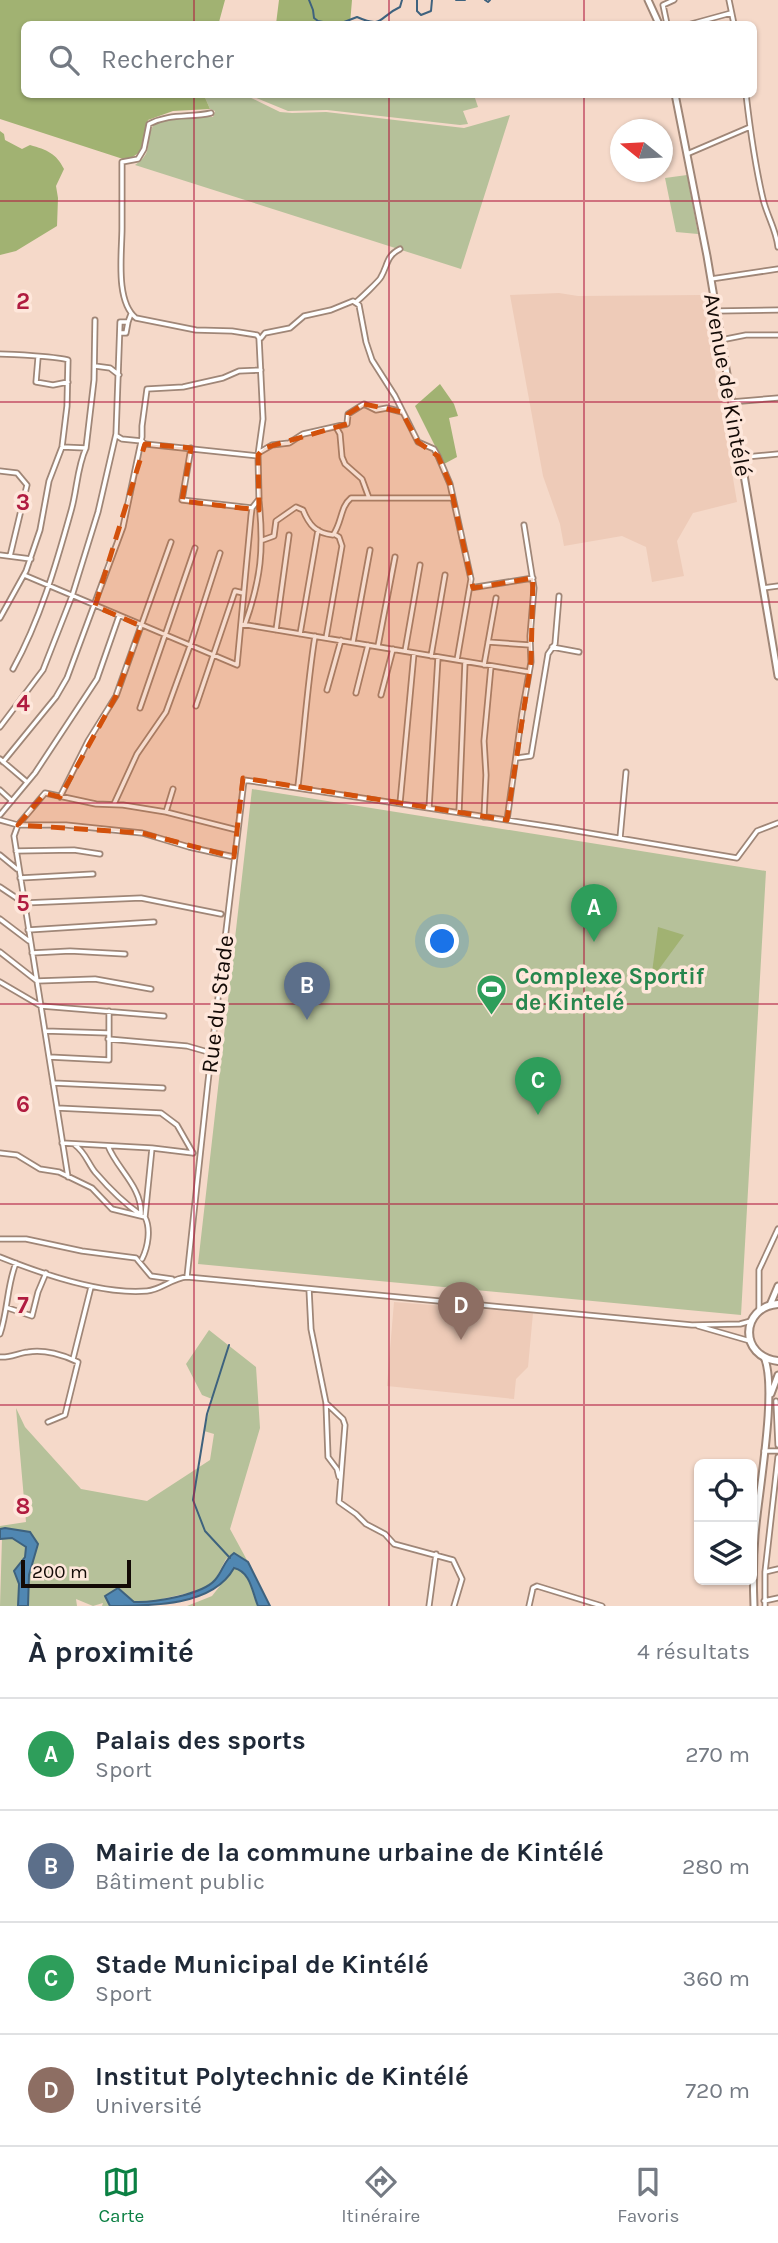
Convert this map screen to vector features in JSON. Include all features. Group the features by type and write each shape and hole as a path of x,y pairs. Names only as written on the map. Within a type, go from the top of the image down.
{"highway":[{"path":"778,1304 758,1311 751,1321 750,1341 758,1353 778,1361"}],"main road":[{"path":"648,0 658,21"},
{"name":"Avenue de Kintélé","path":"676,98 711,279 778,674"},
{"path":"770,1305 778,1286"},
{"path":"764,1357 773,1400"},
{"path":"754,1606 755,1534 766,1425 778,1375"}],"street":[{"path":"666,21 663,5 674,0"},
{"path":"729,0 733,21"},
{"path":"702,21 731,13"},
{"path":"746,98 764,202 774,224 778,247"},
{"path":"0,727 43,670 72,596 98,512 116,434 120,322 128,322 131,314 122,285 120,260 122,162 138,159 144,149 149,124 156,120 211,113"},
{"path":"687,154 750,127"},
{"path":"260,340 265,333 290,328 304,316 320,314 361,300 370,287 379,281 389,257 400,249"},
{"path":"711,279 778,269"},
{"path":"356,302 372,360 418,442 434,449 453,498 471,579 457,660"},
{"path":"716,311 778,310"},
{"path":"131,314 144,321 196,330 245,332 257,335 260,340 263,419 258,455 263,540 253,604 243,625"},
{"path":"13,669 28,641 48,585 73,503 86,448 94,366 95,320"},
{"path":"721,340 746,335 778,335"},
{"path":"0,354 68,360 62,446 51,477 40,530 24,575 0,618"},
{"path":"38,357 36,382 53,385 68,382"},
{"path":"94,366 110,368 118,374"},
{"path":"27,782 2,761 56,697 68,678 122,527 142,444 147,389 183,387 223,378 239,371 261,370"},
{"path":"731,402 778,397"},
{"path":"116,434 122,439 142,444 258,455 272,445 289,443 303,434 347,424 348,414 364,404 376,410 387,408 402,412"},
{"path":"336,426 345,464 362,479 369,498"},
{"path":"62,446 86,448"},
{"path":"191,448 182,500 252,508"},
{"path":"746,457 778,454"},
{"path":"0,471 17,473 27,485 10,556"},
{"path":"334,534 346,501 356,497 364,489"},
{"path":"356,497 453,498"},
{"path":"24,575 237,666 252,508 259,499"},
{"path":"263,540 274,536 276,521 296,507 303,510 308,522 318,530 339,537 342,546 326,638"},
{"path":"507,820 530,672 533,578 524,525"},
{"path":"300,634 318,530"},
{"path":"276,630 289,535"},
{"path":"60,797 88,741 116,696 171,542"},
{"path":"140,708 195,548"},
{"path":"353,642 370,550"},
{"path":"114,804 137,754 166,712 220,553"},
{"path":"0,555 31,559"},
{"path":"378,646 395,557"},
{"path":"405,651 420,565"},
{"path":"431,656 445,575"},
{"path":"470,589 533,578"},
{"path":"763,588 778,586"},
{"path":"196,706 235,591 243,593"},
{"path":"517,758 531,756 548,654 555,640 559,596"},
{"path":"484,665 496,597"},
{"path":"0,815 27,782 97,679 120,616"},
{"path":"243,625 530,672"},
{"path":"298,786 306,718 306,689 316,636"},
{"path":"327,690 341,640"},
{"path":"488,642 530,645"},
{"path":"356,693 368,645"},
{"path":"552,647 579,652"},
{"path":"381,695 393,649"},
{"path":"400,803 414,653"},
{"path":"429,808 438,657"},
{"path":"459,812 465,662"},
{"path":"484,817 484,741 491,666"},
{"path":"620,838 626,772"},
{"name":"Rue du Stade","path":"187,1277 244,780 298,786 737,858 757,831 778,823"},
{"path":"166,812 173,789"},
{"path":"0,790 12,801"},
{"path":"68,1177 16,851 14,836 18,825 45,793 96,804 166,812 237,830"},
{"path":"0,820 18,825 66,825 135,832 234,857"},
{"path":"16,851 74,850 100,854"},
{"path":"0,855 19,870"},
{"path":"20,878 93,874"},
{"path":"0,887 24,903 141,898 221,914"},
{"path":"0,919 30,942"},
{"path":"28,930 154,922"},
{"path":"32,953 70,951 125,954"},
{"path":"0,952 37,981 95,979 151,989"},
{"path":"0,982 41,1006 164,1016"},
{"path":"50,1057 109,1060 109,1011"},
{"path":"45,1031 108,1033"},
{"path":"108,1039 187,1046 208,1052 210,1060"},
{"path":"53,1083 163,1087"},
{"path":"57,1108 161,1113 177,1125 193,1153"},
{"path":"62,1143 152,1148 200,1154"},
{"path":"74,1143 82,1150 95,1172 148,1223 148,1244 142,1259"},
{"path":"108,1145 133,1185 142,1216"},
{"path":"142,1216 152,1148"},
{"path":"0,1153 17,1155 34,1167 59,1172 92,1188 112,1209 142,1216"},
{"path":"758,1311 759,1270 778,1229"},
{"path":"0,1239 26,1239 82,1251 136,1258 151,1276 174,1279 187,1277 692,1325 740,1324 751,1321"},
{"path":"0,1257 91,1286 120,1291 152,1291 174,1279"},
{"path":"0,1334 16,1263"},
{"path":"8,1308 32,1316 46,1273"},
{"path":"73,1359 91,1286"},
{"path":"309,1289 311,1329 326,1403 328,1457 337,1469 340,1482"},
{"path":"692,1325 750,1341"},
{"path":"0,1357 40,1352 73,1359 79,1363 65,1415 48,1423"},
{"path":"773,1400 778,1445"},
{"path":"326,1403 343,1419 345,1425 339,1502 385,1534 394,1544 453,1560 462,1579 454,1606"},
{"path":"766,1425 777,1426"},
{"path":"764,1451 778,1454 765,1572 765,1604 778,1598"},
{"path":"429,1606 436,1554"},
{"path":"765,1572 778,1569"},
{"path":"530,1606 533,1588 537,1586 602,1606"}],"highlighted area":[{"path":"364,404 402,412 418,442 438,456 450,484 473,588 533,578 531,662 507,820 243,778 234,857 142,833 18,825 45,793 60,797 116,696 141,626 95,606 145,444 191,448 182,501 259,510 258,455 264,448 347,424 348,414"}],"shaded area":[{"path":"559,293 578,296 702,295 737,502 693,513 677,541 684,576 652,582 646,547 622,536 564,546 560,524 543,476 510,295"},
{"path":"394,1302 533,1313 528,1367 516,1379 514,1399 387,1386"}],"green space":[{"path":"0,0 225,0 219,21 21,21 21,98 205,98 210,109 173,111 148,120 140,152 131,158 123,159 0,119"},
{"path":"279,0 352,0 350,21 276,21"},
{"path":"205,98 251,98 280,112 326,112 464,128 510,115 461,269 135,165 145,156 150,131 158,122 182,117 213,117 215,111 210,109"},
{"path":"256,98 475,98 478,107 463,111 468,124 460,125 327,110 288,111"},
{"path":"0,131 5,140 22,149 30,145 50,153 64,169 56,186 57,226 16,251 0,255"},
{"path":"687,175 698,234 676,232 666,182 673,182 673,177"},
{"path":"440,384 454,404 458,416 449,418 457,457 444,464 415,406"},
{"name":"Complexe Sportif de Kintelé","path":"252,789 766,871 741,1315 198,1264"},
{"path":"658,927 684,935 651,980"},
{"path":"209,1330 256,1367 260,1428 230,1529 248,1562 234,1553 226,1559 215,1580 201,1590 162,1599 156,1603 134,1603 105,1596 110,1606 102,1606 103,1603 93,1606 76,1599 77,1606 28,1606 29,1575 38,1544 5,1528 0,1529 0,1526 26,1522 16,1408 25,1427 81,1489 147,1501 210,1460 214,1434 204,1431 212,1399 202,1395 186,1364"},
{"path":"2,1538 12,1538 26,1547 25,1557 15,1572 19,1584 18,1606 0,1606"},
{"path":"234,1568 247,1578 258,1606 187,1606 212,1596"}],"water":[{"path":"0,1529 30,1532 38,1544 29,1575 28,1606 18,1606 19,1584 14,1571 25,1557 26,1547 12,1538 0,1539"},
{"path":"234,1553 248,1562 270,1606 258,1606 247,1578 234,1568 224,1581 212,1590 180,1601 110,1606 105,1596 118,1588 134,1602 188,1594 215,1580"}],"waterway":[{"path":"309,0 314,18 318,21"},
{"path":"378,21 400,7 402,0"},
{"path":"417,0 417,11 421,15 431,11 432,0"},
{"path":"456,0 465,0"},
{"path":"485,0 490,0"},
{"path":"347,21 357,17 369,21"},
{"path":"229,1345 207,1414 193,1500 205,1531 230,1558"}],"place":[{"name":"Palais des sports","path":"594,942"},
{"name":"Complexe Sportif de Kintelé","path":"492,1016"},
{"name":"Mairie de la commune urbaine de Kintélé","path":"307,1020"},
{"name":"Stade Municipal de Kintélé","path":"538,1115"},
{"name":"Institut Polytechnic de Kintélé","path":"461,1340"}]}
